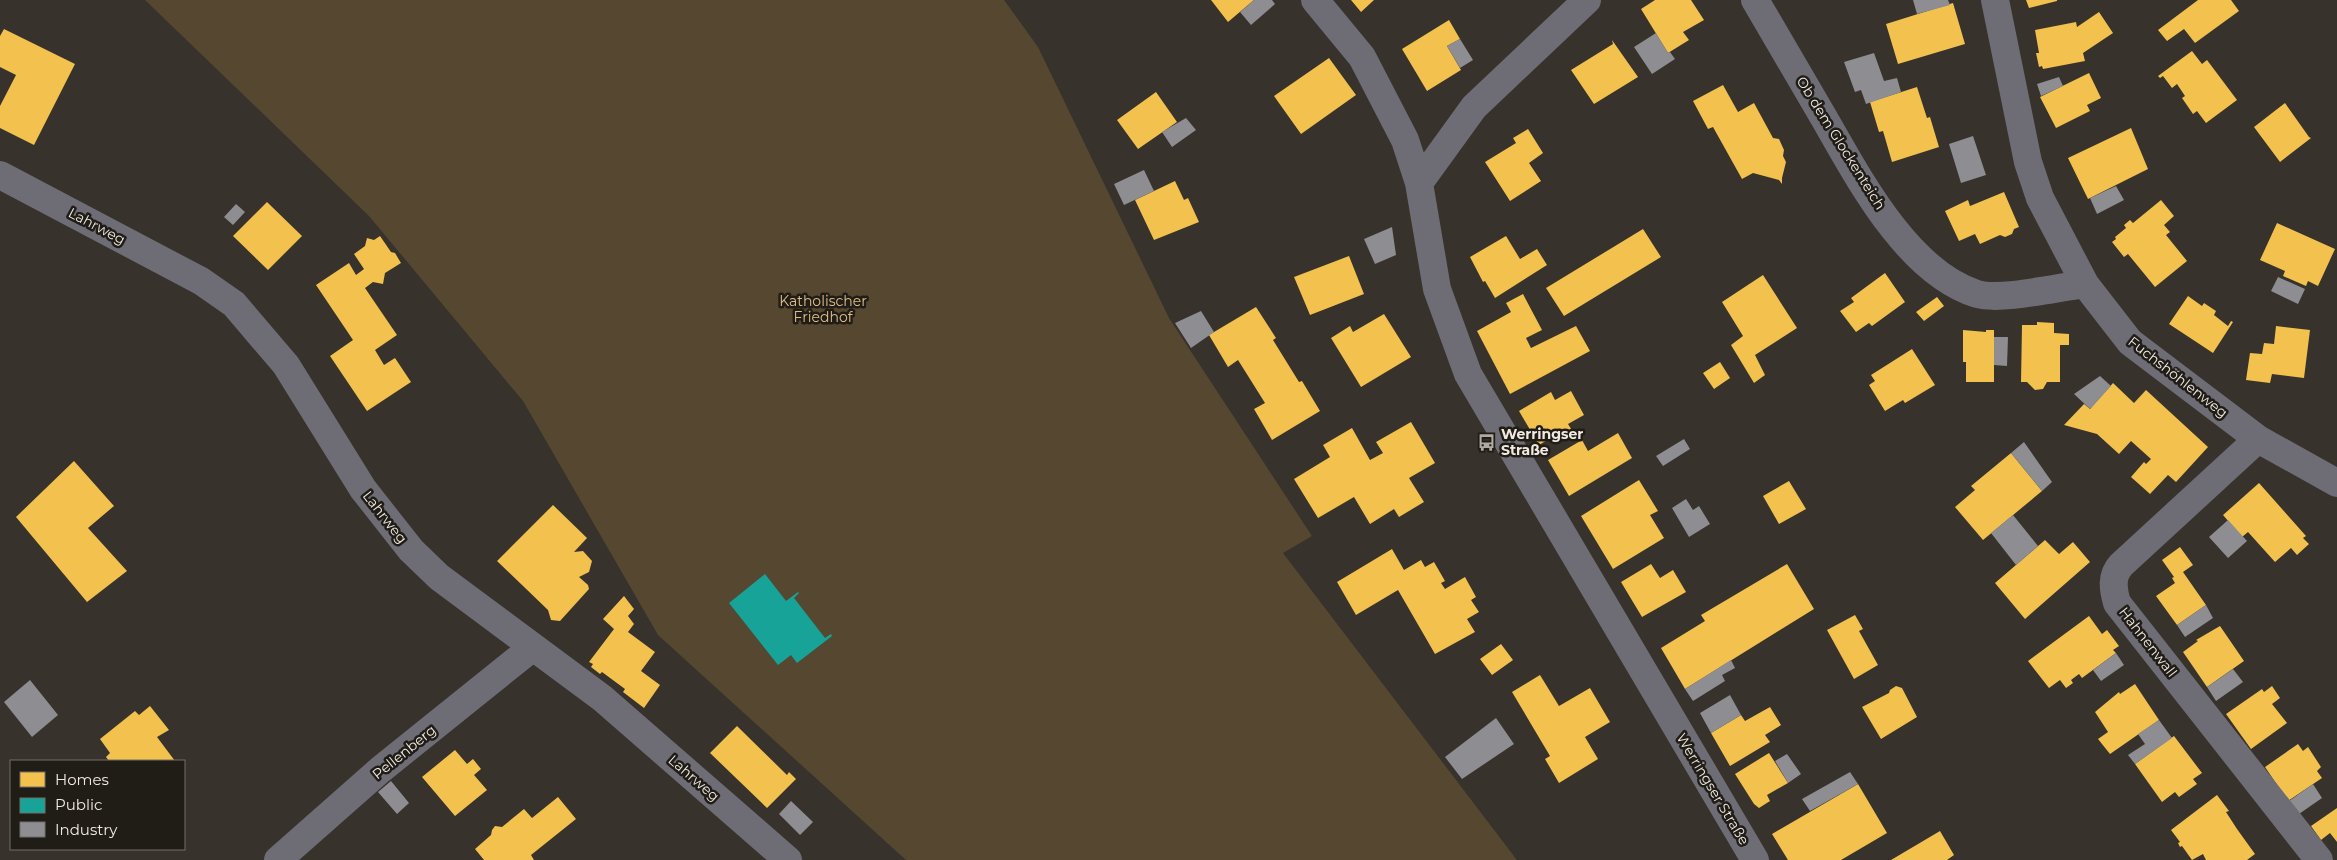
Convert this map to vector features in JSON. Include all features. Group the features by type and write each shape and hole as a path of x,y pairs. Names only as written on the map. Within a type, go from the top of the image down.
{"street":[{"name":"Werringser Straße","path":"1315,0 1362,57 1405,140 1419,184 1437,289 1468,374 1755,860"},
{"path":"1419,184 1474,107 1587,0"},
{"name":"Ob dem Glockenteich","path":"1755,0 1868,194 1926,265 1953,284 1978,294 2004,295 2086,284"},
{"name":"Fuchshöhlenweg","path":"1995,0 2028,162 2040,198 2086,284 2130,342 2258,439 2337,483"},
{"name":"Lahrweg","path":"0,174 201,282 234,304 286,366 363,489 411,550 439,577 602,698 788,860"},
{"name":"Hahnenwall","path":"2258,439 2120,565 2115,572 2114,592 2117,603 2319,860"},
{"name":"Pellenberg","path":"278,860 380,770 533,647"}],"green space":[{"name":"Katholischer Friedhof","path":"145,0 1004,0 1038,47 1169,318 1312,536 1283,553 1517,860 906,860 658,635 523,401 369,216"}],"building: Homes":[{"path":"1211,0 1254,0 1228,22"},
{"path":"1351,0 1374,0 1361,12"},
{"path":"1655,0 1691,0 1704,20 1683,32 1689,40 1668,53 1641,9"},
{"path":"2026,0 2057,0 2057,1 2029,8"},
{"path":"2198,0 2231,0 2239,11 2195,43 2184,29 2167,41 2158,30"},
{"path":"1953,3 1965,44 1898,64 1886,24"},
{"path":"2099,12 2113,33 2083,53 2085,61 2043,69 2042,66 2039,67 2036,53 2039,53 2035,30 2076,22 2077,27"},
{"path":"1449,20 1460,39 1447,46 1461,70 1427,91 1402,49"},
{"path":"4,29 75,64 34,145 0,128 0,106 16,75 0,67 0,36"},
{"path":"1612,40 1638,77 1594,104 1571,70 1613,44"},
{"path":"2192,51 2202,64 2207,60 2237,100 2206,123 2197,111 2193,114 2182,98 2185,96 2177,84 2172,88 2163,76 2160,78 2158,76"},
{"path":"1329,58 1356,95 1301,134 1274,96"},
{"path":"2089,73 2101,98 2087,105 2090,111 2056,128 2040,97"},
{"path":"1723,85 1738,112 1754,103 1773,138 1779,139 1784,150 1783,156 1786,162 1782,184 1779,180 1753,173 1742,179 1713,127 1708,129 1693,101"},
{"path":"1917,87 1927,118 1930,117 1939,147 1892,162 1883,131 1879,132 1870,102"},
{"path":"1156,92 1177,122 1138,149 1117,120"},
{"path":"2285,103 2311,138 2280,162 2254,127"},
{"path":"2131,128 2148,169 2088,199 2068,158"},
{"path":"1528,129 1543,153 1529,163 1541,181 1510,201 1485,162 1516,143 1513,138"},
{"path":"1175,181 1184,200 1188,198 1199,222 1154,240 1135,200"},
{"path":"2004,192 2019,227 2014,229 2012,234 2005,237 2000,235 1980,244 1975,234 1959,241 1945,211 1968,200 1970,206"},
{"path":"2161,200 2174,216 2164,225 2170,232 2166,235 2187,261 2155,287 2128,254 2124,257 2112,242 2126,228 2124,225 2130,220 2133,223"},
{"path":"267,202 302,236 268,270 233,236"},
{"path":"2277,223 2335,249 2318,286 2308,281 2306,286 2283,276 2285,271 2260,260"},
{"path":"1643,229 1661,257 1564,316 1546,288"},
{"path":"380,236 401,263 385,273 383,284 373,282 365,288 397,335 375,350 384,365 395,358 411,382 367,411 330,356 353,340 316,285 349,263 356,275 364,269 354,254 365,246 367,238 374,240"},
{"path":"1506,236 1520,259 1537,249 1547,265 1495,298 1485,281 1483,282 1470,257"},
{"path":"1349,256 1364,294 1310,315 1294,277"},
{"path":"1885,273 1905,302 1872,326 1869,323 1856,332 1840,311 1854,302 1851,298"},
{"path":"1763,275 1797,328 1755,355 1765,375 1754,383 1731,345 1743,336 1722,302"},
{"path":"1523,294 1542,330 1526,338 1531,348 1576,326 1590,351 1510,394 1477,331 1511,312 1506,303"},
{"path":"2188,296 2202,306 2204,303 2216,311 2214,315 2228,326 2231,321 2233,322 2213,353 2169,324"},
{"path":"1937,297 1944,306 1924,321 1916,312"},
{"path":"1256,307 1276,338 1273,340 1299,382 1302,381 1320,411 1272,440 1254,409 1265,403 1238,360 1228,367 1209,335"},
{"path":"1384,314 1411,357 1361,387 1331,338 1350,326 1353,332"},
{"path":"2037,322 2054,323 2054,333 2069,334 2069,345 2060,345 2060,382 2047,382 2043,389 2035,390 2027,382 2021,382 2022,325 2037,325"},
{"path":"2276,326 2310,330 2304,378 2272,374 2270,383 2246,380 2250,353 2262,354 2264,343 2274,344"},
{"path":"1963,330 1986,332 1986,330 1994,330 1994,382 1966,382 1966,362 1963,362"},
{"path":"1912,349 1935,385 1905,403 1903,400 1885,411 1869,385 1875,381 1871,375"},
{"path":"1720,362 1730,378 1714,389 1703,373"},
{"path":"2113,383 2134,403 2146,390 2208,447 2176,482 2168,475 2150,494 2131,477 2144,462 2146,464 2151,459 2131,441 2119,454 2097,434 2064,425 2084,404 2090,409"},
{"path":"1571,391 1584,415 1568,424 1573,432 1563,439 1559,433 1539,445 1519,411 1551,392 1555,400"},
{"path":"1411,422 1435,463 1409,478 1424,502 1399,517 1394,509 1370,524 1354,497 1318,518 1294,479 1330,457 1323,445 1352,428 1370,460 1383,453 1376,442"},
{"path":"1618,433 1632,458 1569,496 1548,460 1582,440 1588,451"},
{"path":"2011,453 2042,491 1983,540 1955,507 1975,490 1971,486"},
{"path":"74,461 114,506 88,528 127,571 87,602 16,517"},
{"path":"1639,480 1658,511 1650,515 1664,538 1613,569 1581,516"},
{"path":"1789,481 1806,509 1779,524 1763,496"},
{"path":"2259,483 2306,536 2303,538 2309,544 2297,555 2291,548 2275,562 2248,532 2242,537 2223,515"},
{"path":"553,505 587,538 574,552 583,551 592,561 589,572 579,577 588,585 589,589 560,621 551,620 548,610 497,561"},
{"path":"2045,540 2059,554 2073,542 2090,562 2025,619 1995,583"},
{"path":"2180,547 2193,565 2183,572 2206,605 2177,625 2156,596 2175,583 2172,578 2174,577 2162,560"},
{"path":"1392,549 1404,570 1421,560 1425,567 1434,562 1445,581 1441,583 1445,589 1465,577 1476,597 1471,600 1479,612 1467,619 1475,632 1435,654 1398,590 1356,615 1337,582"},
{"path":"1651,564 1660,578 1673,570 1686,592 1642,617 1621,582"},
{"path":"1787,564 1814,609 1685,689 1661,648 1705,621 1701,615"},
{"path":"624,596 634,609 628,616 634,624 628,632 655,652 641,671 660,685 644,708 623,692 625,689 602,672 600,674 591,667 593,664 589,662 614,629 603,619"},
{"path":"1855,615 1863,629 1859,631 1878,665 1854,679 1827,630"},
{"path":"2089,616 2102,634 2107,630 2119,646 2113,650 2116,653 2082,678 2079,674 2071,680 2073,683 2066,688 2060,680 2049,688 2028,661"},
{"path":"2220,626 2244,661 2207,687 2183,652 2198,641 2196,640"},
{"path":"1501,644 1513,660 1492,675 1480,659"},
{"path":"1540,675 1559,706 1590,688 1610,722 1585,737 1598,759 1559,783 1545,759 1550,756 1512,692"},
{"path":"2135,684 2159,720 2110,754 2098,739 2108,732 2095,712 2119,692 2120,694"},
{"path":"1896,686 1902,688 1917,717 1881,739 1862,707 1889,693"},
{"path":"2272,686 2280,698 2272,704 2287,723 2251,749 2226,714 2262,689 2264,692"},
{"path":"150,706 169,730 157,737 174,760 108,760 106,757 110,753 100,739 135,711 139,715"},
{"path":"1770,707 1781,725 1765,735 1770,742 1730,766 1711,733 1741,715 1745,721"},
{"path":"737,726 787,775 789,772 796,779 767,808 710,753"},
{"path":"2174,736 2202,773 2193,779 2197,784 2179,797 2175,792 2162,802 2135,764"},
{"path":"2298,744 2303,751 2308,747 2321,767 2317,771 2322,778 2288,801 2265,767"},
{"path":"455,750 467,764 473,759 481,769 474,775 487,790 455,816 422,777"},
{"path":"1769,753 1788,783 1767,795 1770,801 1759,808 1754,804 1735,774"},
{"path":"1858,784 1887,833 1841,860 1788,860 1772,834"},
{"path":"2217,795 2229,811 2226,812 2255,854 2247,860 2206,860 2203,854 2192,860 2182,846 2180,847 2178,843 2180,842 2171,830"},
{"path":"558,797 576,819 531,855 534,860 484,860 475,849 491,835 495,826 502,827 524,809 532,818"},
{"path":"2337,808 2337,842 2330,833 2321,840 2311,826"},
{"path":"1940,831 1954,855 1947,860 1891,860"}],"building: Public":[{"path":"765,574 786,601 798,592 794,598 825,638 831,634 832,636 797,663 791,655 778,665 729,603"}],"building: Industry":[{"path":"1254,0 1272,0 1275,4 1251,25 1240,12"},
{"path":"1913,0 1948,0 1950,5 1917,14"},
{"path":"1656,33 1668,53 1670,52 1675,59 1652,74 1634,47"},
{"path":"1460,39 1473,60 1460,68 1447,46"},
{"path":"1874,53 1884,81 1897,78 1901,92 1866,104 1861,90 1855,92 1844,62"},
{"path":"2059,77 2063,86 2041,96 2037,84"},
{"path":"1186,118 1196,130 1172,147 1162,132"},
{"path":"1973,136 1986,175 1961,183 1949,144"},
{"path":"1144,170 1154,191 1124,205 1114,184"},
{"path":"2116,186 2124,200 2097,214 2090,198"},
{"path":"236,204 245,212 233,225 224,217"},
{"path":"1392,227 1396,255 1375,264 1364,239"},
{"path":"2278,277 2305,289 2298,304 2271,291"},
{"path":"1201,311 1214,332 1191,348 1175,323"},
{"path":"1994,337 2008,337 2007,366 1994,365"},
{"path":"2100,376 2111,386 2090,409 2074,394"},
{"path":"1684,439 1690,449 1663,466 1656,456"},
{"path":"2024,442 2052,482 2042,491 2011,453"},
{"path":"1686,499 1693,510 1699,506 1710,524 1689,537 1672,508"},
{"path":"2013,515 2038,546 2016,565 1991,533"},
{"path":"2228,520 2247,541 2228,558 2209,537"},
{"path":"2206,605 2213,618 2185,637 2177,625"},
{"path":"2116,653 2124,665 2101,681 2093,670"},
{"path":"1731,660 1735,668 1722,675 1725,681 1693,701 1685,689"},
{"path":"2233,669 2243,682 2216,701 2207,687"},
{"path":"30,680 58,715 32,737 4,702"},
{"path":"1730,695 1741,715 1711,733 1700,713"},
{"path":"1496,718 1514,744 1462,779 1445,757"},
{"path":"2159,720 2172,738 2135,764 2128,755 2145,744 2138,734"},
{"path":"1787,754 1801,774 1788,783 1775,761"},
{"path":"1850,772 1858,784 1810,811 1802,799"},
{"path":"391,781 409,803 397,814 378,792"},
{"path":"2313,784 2322,798 2299,814 2289,801"},
{"path":"791,801 813,822 800,835 779,814"}],"place":[{"name":"Werringser Straße","path":"1487,442"}]}
